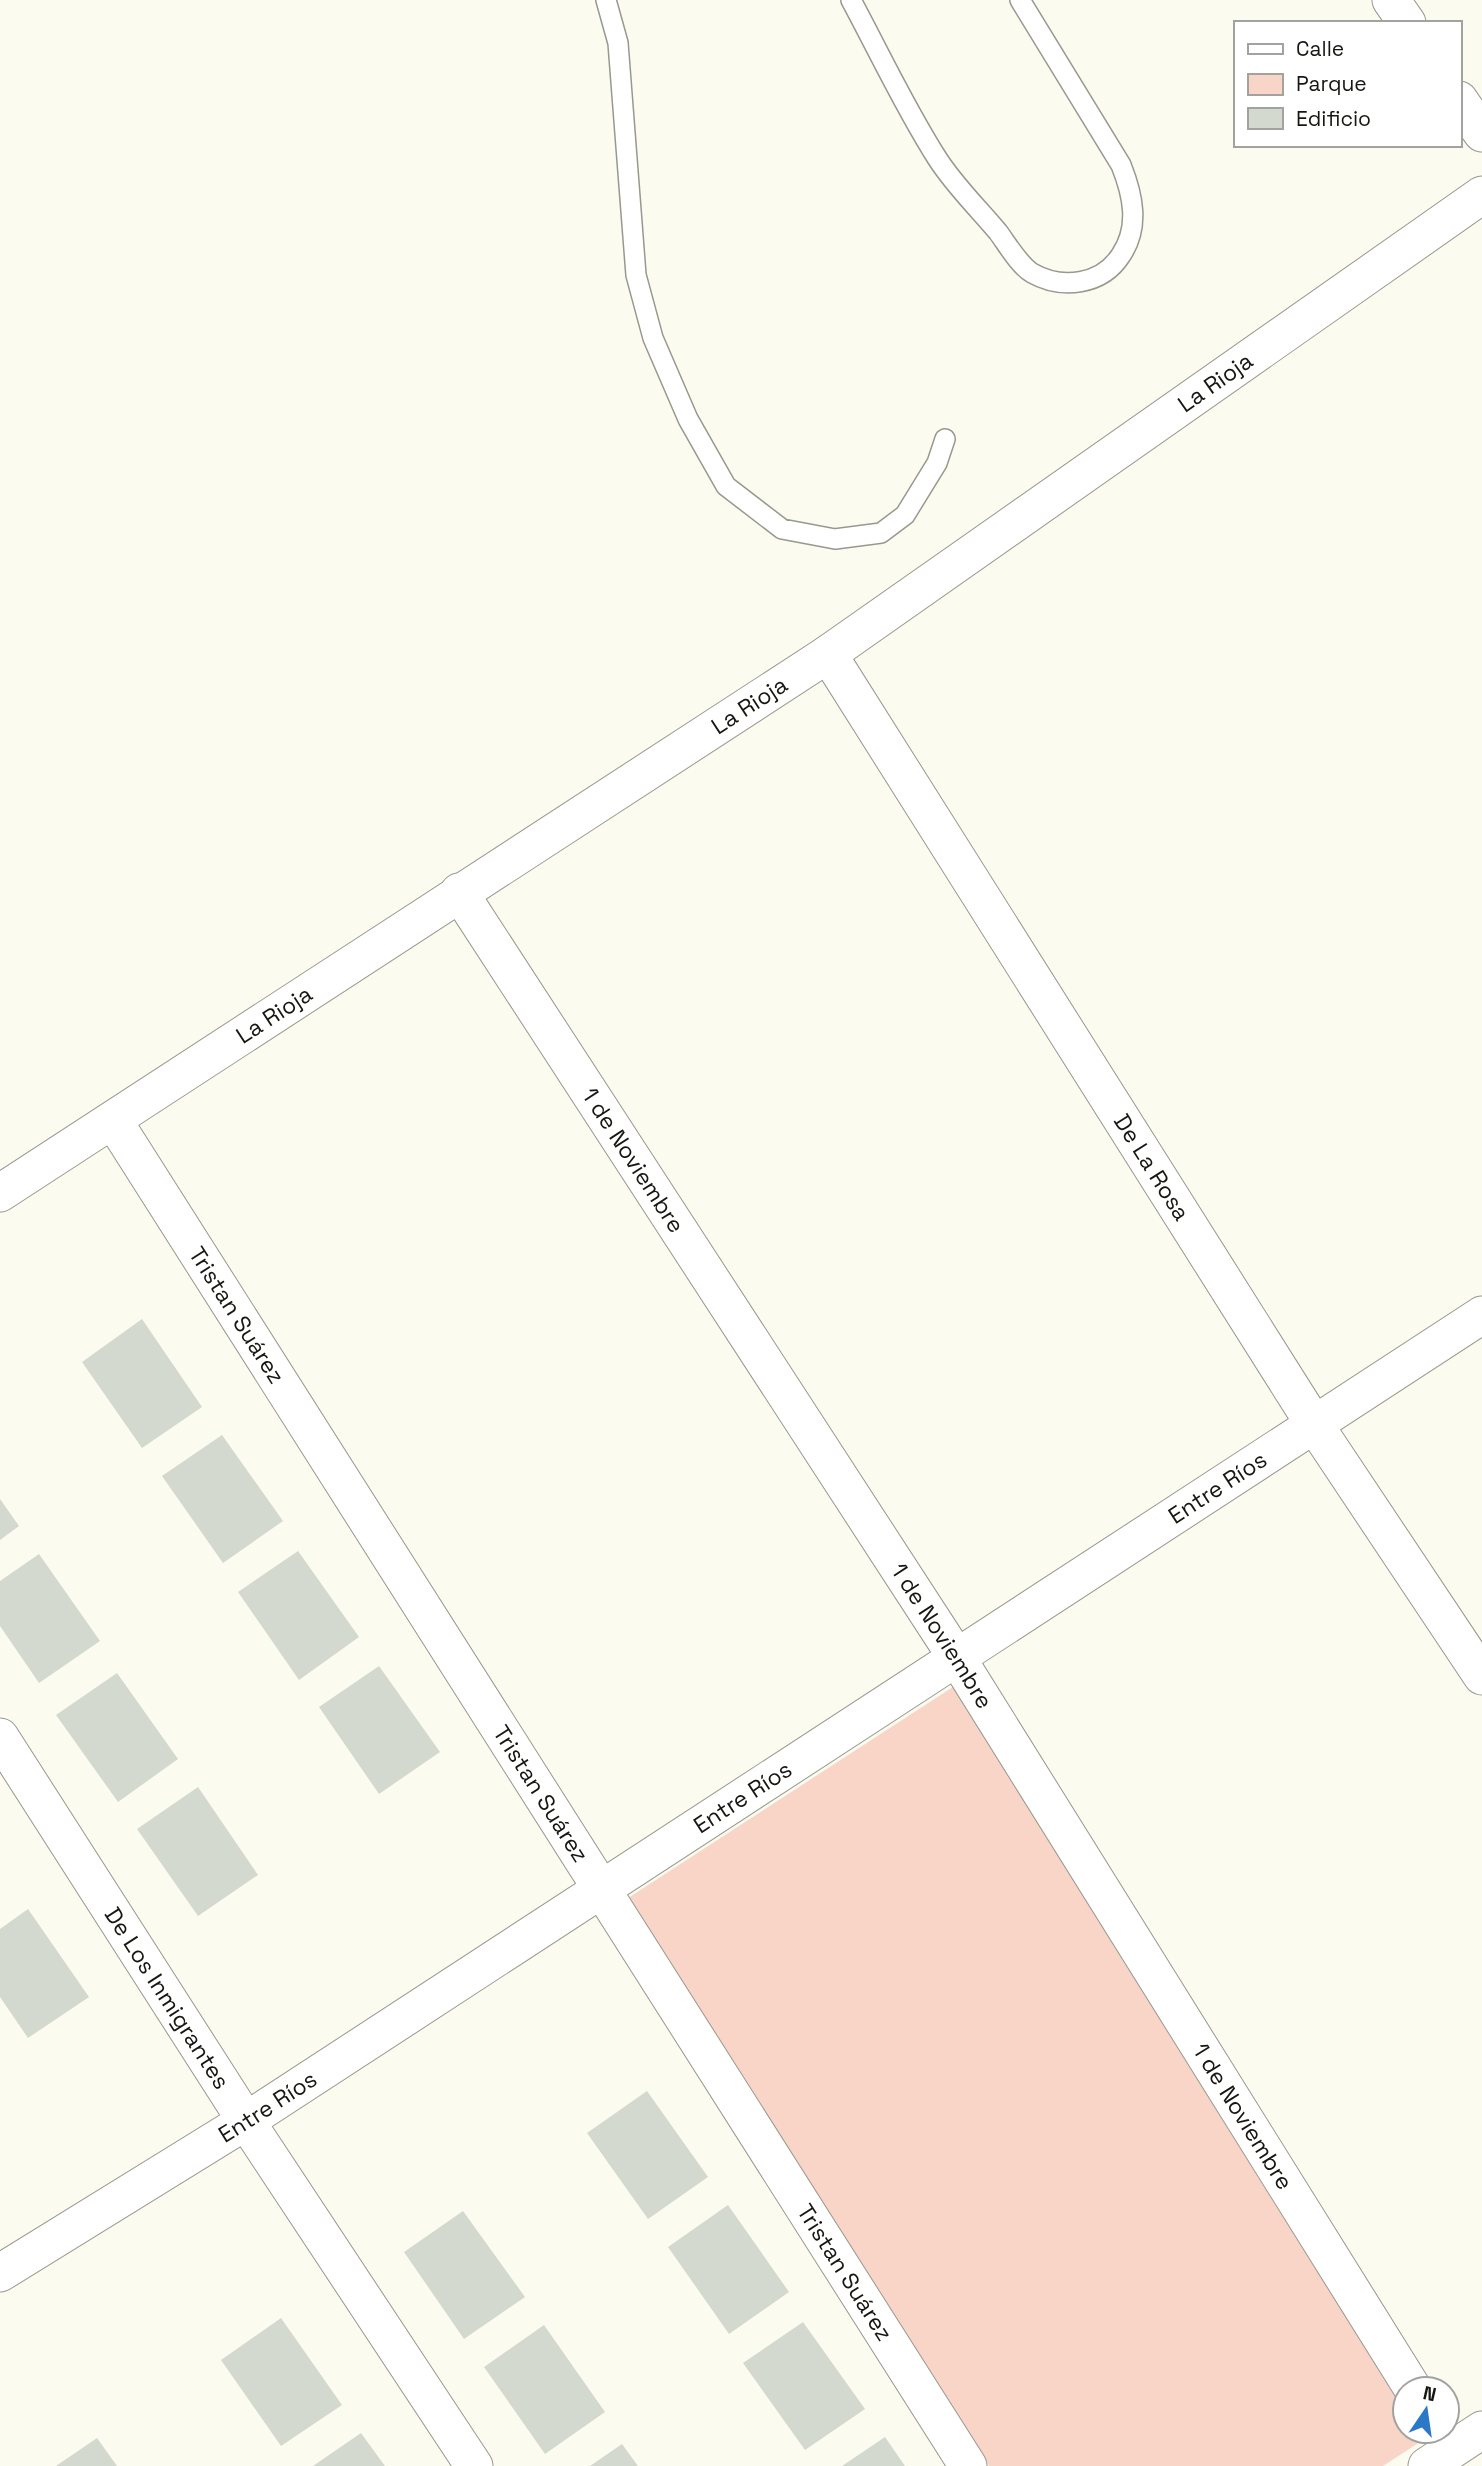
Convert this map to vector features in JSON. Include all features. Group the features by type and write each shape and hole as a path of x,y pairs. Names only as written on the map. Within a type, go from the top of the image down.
{"street":[{"path":"1391,0 1406,21"},
{"path":"1461,103 1482,133"},
{"name":"La Rioja","path":"0,1193 828,654 1482,195"},
{"name":"De La Rosa","path":"828,654 1314,1424 1482,1676"},
{"name":"1 de Noviembre","path":"459,892 957,1658 1404,2375"},
{"name":"Tristan Suárez","path":"113,1120 968,2466"},
{"name":"Entre Ríos","path":"0,2273 246,2121 1482,1315"},
{"name":"De Los Inmigrantes","path":"0,1737 246,2121 474,2466"},
{"path":"1439,2449 1482,2430"}],"lane":[{"path":"606,0 618,43 636,275 658,350 688,419 726,486 782,529 835,539 881,533 905,515 937,463 946,439"},
{"path":"851,0 938,160 1030,272 1055,281 1083,282 1100,276 1115,265 1127,247 1134,224 1130,187 1121,164 1020,0"}],"green space":[{"path":"956,1685 1391,2389 1391,2445 1415,2445 1383,2466 989,2466 625,1900"}],"building":[{"path":"142,1319 202,1407 142,1448 82,1362"},
{"path":"222,1435 283,1521 223,1563 162,1476"},
{"path":"0,1499 19,1526 0,1540"},
{"path":"298,1551 359,1637 299,1680 238,1592"},
{"path":"39,1554 100,1641 39,1683 0,1626 0,1581"},
{"path":"379,1666 440,1752 379,1794 319,1707"},
{"path":"117,1673 178,1759 118,1802 56,1715"},
{"path":"198,1787 258,1875 198,1916 137,1829"},
{"path":"28,1909 89,1997 28,2038 0,1997 0,1929"},
{"path":"647,2091 708,2177 648,2219 587,2133"},
{"path":"728,2205 789,2292 729,2334 668,2247"},
{"path":"463,2211 525,2297 464,2339 404,2252"},
{"path":"281,2318 342,2405 281,2446 221,2360"},
{"path":"803,2322 865,2409 805,2450 743,2363"},
{"path":"544,2325 605,2412 545,2454 484,2367"},
{"path":"361,2433 385,2466 313,2466"},
{"path":"885,2437 905,2466 842,2466"},
{"path":"97,2438 117,2466 56,2466"},
{"path":"622,2444 638,2466 590,2466"}]}
